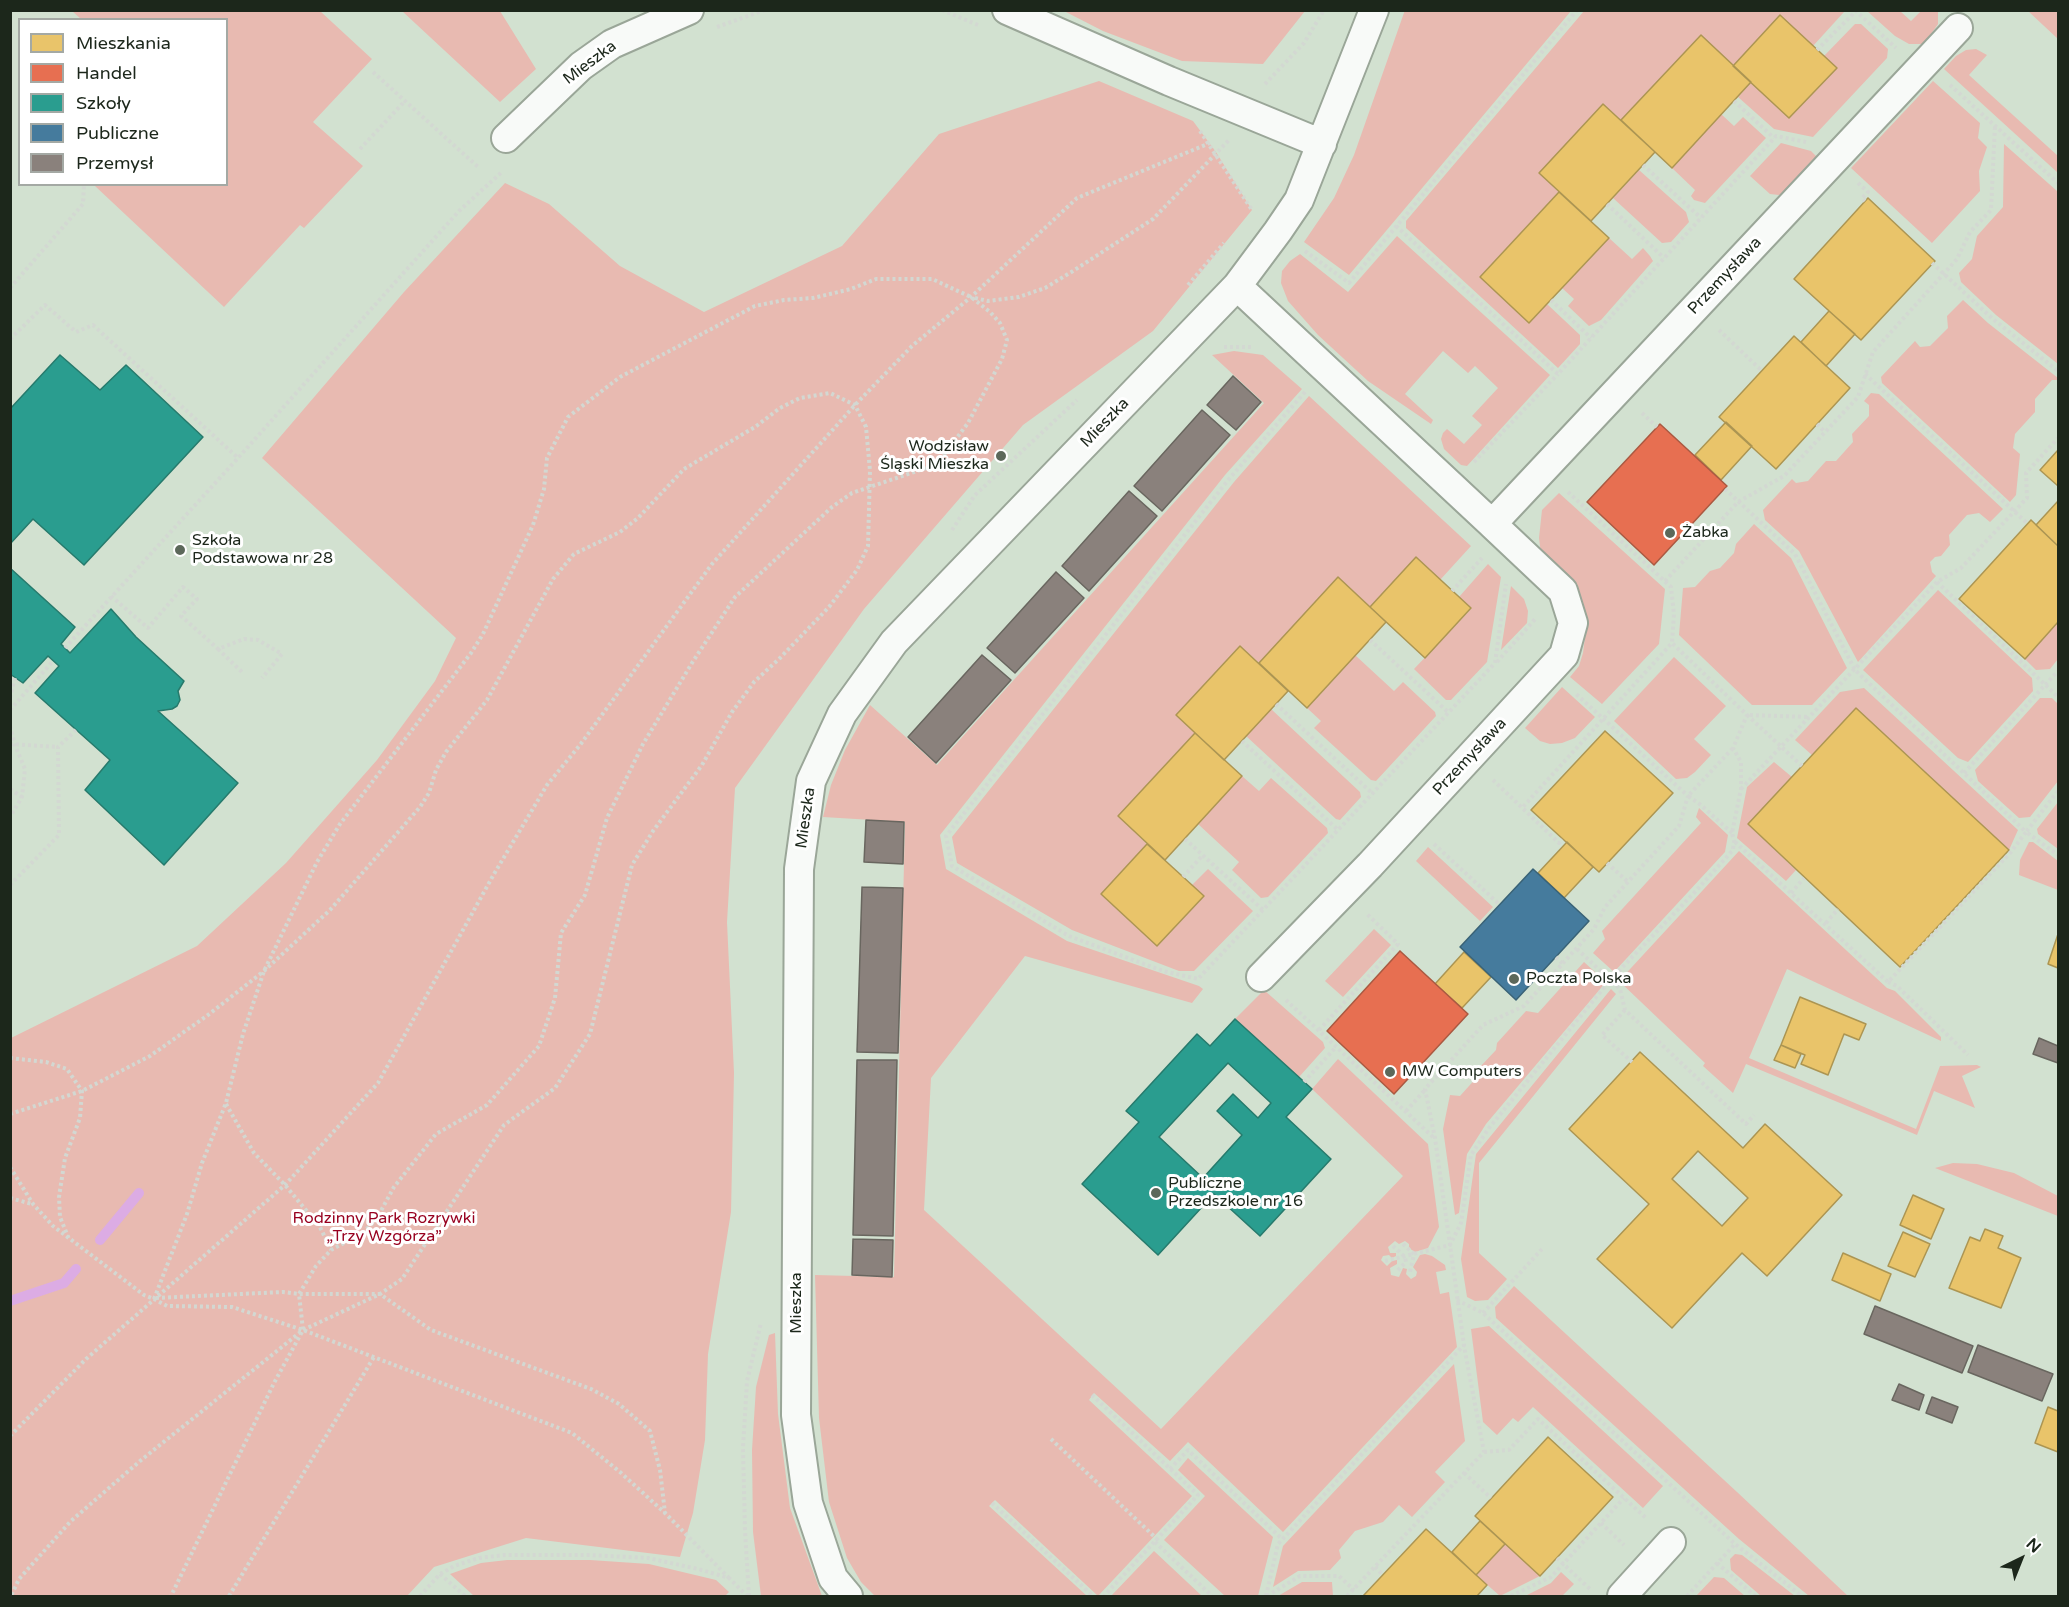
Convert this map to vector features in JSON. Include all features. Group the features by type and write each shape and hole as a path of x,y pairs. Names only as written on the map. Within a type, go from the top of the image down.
{"street":[{"name":"Mieszka","path":"506,138 581,66 612,44 689,10"},
{"path":"1007,10 1322,144"},
{"name":"Mieszka","path":"848,1596 833,1578 808,1503 796,1415 799,869 811,781 842,714 894,642 1237,286 1299,200 1374,10"},
{"name":"Przemysława","path":"1492,524 1958,28"},
{"name":"Przemysława","path":"1237,286 1563,591 1573,623 1564,655 1370,865 1262,977"},
{"path":"1622,1596 1671,1542"}],"path":[{"path":"713,28 765,10"},
{"path":"154,1299 187,1214 202,1163 226,1103 243,1034 264,971 317,862 340,824 471,653 483,634 533,525 544,489 547,458 568,417 620,377 755,306 823,296 851,289 876,279 932,279 971,297 988,301 1019,297 1045,288 1153,219 1236,132 1254,95 1304,44 1324,10"},
{"path":"1302,249 1349,283 1577,10"},
{"path":"1817,50 1856,10 1896,46 1895,52 1917,55 1926,62 2058,183"},
{"path":"373,72 478,167"},
{"path":"360,149 405,101"},
{"path":"1734,101 1774,138"},
{"path":"1665,581 1738,502 1784,476 1858,397 1873,352 1957,259 1970,232 1990,210 1995,125"},
{"path":"1197,127 1216,152 1252,210 1245,218"},
{"path":"1471,465 1558,374 1776,136 1816,143"},
{"path":"10,1436 86,1359 285,1185 378,1083 494,874 548,785 580,745 712,564 855,405 912,346 971,297 1077,198 1210,143"},
{"path":"1644,165 1701,218"},
{"path":"65,648 459,211 504,171"},
{"path":"10,288 83,204 84,186"},
{"path":"1607,204 1664,258"},
{"path":"1396,226 1558,374"},
{"path":"1185,290 1225,242"},
{"path":"1932,263 1993,319 2058,372"},
{"path":"171,1596 274,1383 303,1330 299,1294 316,1266 332,1250 364,1232 377,1218 394,1187 436,1134 487,1105 538,1046 555,998 561,933 585,895 607,818 643,744 735,597 832,507 852,493 926,468 944,455 977,407 1002,359 1007,340 1000,323 971,297"},
{"path":"1551,300 1591,338"},
{"path":"10,339 45,305 76,332 93,325 238,458"},
{"path":"1218,348 1233,346 1257,348"},
{"path":"1865,374 2028,524"},
{"path":"10,1114 82,1092 150,1056 208,1015 264,971 330,910 429,794 436,770 446,752 487,700 553,579 574,554 620,532 638,518 684,469 755,427 780,408 800,398 830,393 855,405 866,427 870,487 868,546 857,570 828,607 754,682 732,712 702,765 653,831 632,865 590,1034 555,1088 504,1125 402,1279 380,1294 303,1330 140,1461 71,1521 19,1579 11,1596"},
{"path":"950,534 975,495 1085,394"},
{"path":"1304,394 1229,479 946,836 952,866 1069,936 1163,971 1198,979 1533,623 1540,610"},
{"path":"1641,412 1657,427"},
{"path":"1817,424 1825,432"},
{"path":"1741,789 1937,582 1961,567 2027,498 2026,473 2058,438"},
{"path":"1725,489 1795,554 1855,670 2026,832 2058,855"},
{"path":"1522,808 1672,643 1674,614 1671,586 1573,497"},
{"path":"1452,591 1485,554"},
{"path":"1495,663 1507,575"},
{"path":"1937,582 2058,697"},
{"path":"111,596 148,628 183,587 197,598 181,616 243,674"},
{"path":"218,649 244,639 258,640 271,646 282,654 262,678"},
{"path":"1370,640 1449,713"},
{"path":"1672,643 1802,766"},
{"path":"10,710 53,661"},
{"path":"1964,773 2058,671"},
{"path":"10,698 15,678"},
{"path":"1575,693 1732,833"},
{"path":"1276,704 1373,794"},
{"path":"1747,715 1811,717"},
{"path":"1406,1111 1483,1025 1524,1006 1577,949 1594,929 1605,907 1679,826 1688,795 1733,748 1747,715"},
{"path":"10,726 13,745 25,769 22,798 10,817"},
{"path":"13,745 58,747 76,730"},
{"path":"1242,741 1338,830"},
{"path":"10,885 59,835 58,747"},
{"path":"1385,1261 1450,1245 1461,1223 1471,1155 1489,1128 1611,979 1732,850 1734,841 1732,833 1741,789 1741,762 1733,748"},
{"path":"1487,775 1559,843 1563,839"},
{"path":"10,789 22,798"},
{"path":"1888,982 2011,852 2058,791"},
{"path":"1428,838 1500,904"},
{"path":"1185,839 1263,910"},
{"path":"1734,841 1888,982 1898,986 1968,1055"},
{"path":"1183,877 1203,855"},
{"path":"1608,863 1628,882"},
{"path":"1791,893 1804,878"},
{"path":"1826,923 1838,909"},
{"path":"1319,1030 1398,944 1362,910"},
{"path":"1228,947 1435,1138"},
{"path":"1577,949 1620,989 1625,1010 1746,1124 1754,1115"},
{"path":"1556,957 1563,964"},
{"path":"1625,1010 1602,1035 1632,1062"},
{"path":"1304,1082 1336,1047"},
{"path":"10,1058 46,1062 67,1069 82,1092 80,1118 65,1158 60,1197 60,1217 70,1240"},
{"path":"1425,1089 1435,1138 1464,1345 1484,1452"},
{"path":"226,1103 254,1153 285,1185 320,1227 332,1250"},
{"path":"10,1167 33,1204 70,1240 144,1295 167,1306 232,1307 303,1330 572,1433 665,1514 748,1596"},
{"path":"10,1198 33,1204"},
{"path":"1403,1244 1414,1254"},
{"path":"1393,1246 1405,1257 1406,1262 1396,1272"},
{"path":"1483,1313 1542,1249"},
{"path":"1410,1272 1414,1254"},
{"path":"154,1299 283,1292 380,1294 431,1330 591,1389 620,1404 650,1431 660,1470 665,1514"},
{"path":"1457,1300 1483,1313 1735,1544 1802,1596"},
{"path":"748,1596 744,1531 743,1448 747,1381 762,1319"},
{"path":"1266,1596 1278,1544 1464,1345"},
{"path":"229,1596 374,1357"},
{"path":"1092,1395 1198,1495 1104,1596"},
{"path":"1347,1596 1484,1452 1509,1450 1538,1419 1671,1542"},
{"path":"1051,1439 1212,1596"},
{"path":"1170,1469 1188,1450 1282,1539"},
{"path":"1464,1473 1491,1498"},
{"path":"1510,1596 1551,1576 1624,1498"},
{"path":"992,1503 1093,1596"},
{"path":"1687,1596 1735,1544"},
{"path":"420,1596 441,1574 454,1566 478,1558 505,1555 648,1558 729,1578"},
{"path":"1557,1558 1598,1596"},
{"path":"1718,1563 1755,1596"},
{"path":"1375,1567 1383,1575"},
{"path":"441,1574 465,1596"},
{"path":"1266,1596 1300,1576 1339,1576 1354,1590"}],"green space":[{"path":"1405,10 1571,11 1349,275 1304,242 1334,198 1354,155"},
{"path":"1842,10 1844,12 1813,46 1780,16 1733,66 1701,36 1621,120 1603,104 1540,173 1559,192 1480,277 1529,323 1547,304 1580,335 1580,344 1558,368 1406,228 1406,221 1584,11"},
{"path":"72,11 320,11 372,59 313,122 363,166 304,228 300,225 224,307 95,186 228,186 228,18 80,18"},
{"path":"402,11 500,11 536,69 500,102"},
{"path":"1064,11 1305,11 1263,64 1182,61 1103,31"},
{"path":"1867,11 1900,11 1911,21 1921,11 1938,11 1938,24 1924,44 1909,44 1895,36"},
{"path":"2028,11 2058,11 2058,39"},
{"path":"1855,24 1861,24 1888,49 1887,58 1813,137 1774,129 1738,97 1751,82 1789,118 1836,68 1824,56"},
{"path":"1976,49 1987,55 1969,75 2058,156 2058,173 1944,69 1956,56 1966,50"},
{"name":"Rodzinny Park Rozrywki „Trzy Wzgórza”","path":"1099,81 1193,121 1216,152 1252,210 1153,331 1023,425 864,609 735,788 727,922 734,1073 731,1212 708,1354 705,1440 693,1513 680,1557 526,1538 434,1567 407,1596 11,1596 11,1038 197,946 286,863 377,760 435,681 456,638 262,458 404,292 505,183 549,204 620,266 704,312 842,246 939,134"},
{"path":"1933,81 1980,123 1978,138 1987,147 1979,171 1980,191 1932,243 1851,168"},
{"path":"1721,114 1734,126 1743,117 1766,138 1705,203 1694,200 1691,196 1695,190 1672,168"},
{"path":"1781,143 1811,151 1818,158 1787,192 1779,195 1770,194 1750,176"},
{"path":"2004,144 2057,191 2058,364 1996,315 1961,282 1959,273 1972,259 1977,236 2003,207"},
{"path":"1639,170 1686,212 1689,222 1671,242 1662,243 1613,198"},
{"path":"1397,236 1550,375 1467,466 1461,465 1444,449 1441,439 1443,433 1447,429 1464,444 1482,425 1472,416 1498,388 1475,366 1468,373 1443,351 1405,394 1433,420 1431,424 1368,381 1318,335 1288,301 1281,283 1282,271 1300,254 1348,292"},
{"path":"1609,238 1632,259 1643,248 1653,261 1601,320 1589,326 1568,306 1574,299 1562,288"},
{"path":"1963,300 1988,323 2058,378 2058,380 2052,380 2035,399 2035,412 2015,434 2013,448 2020,454 2016,495 2010,502 1882,383 1881,377 1915,341 1920,347 1930,346 1948,328 1947,316"},
{"path":"1234,351 1263,355 1302,389 1225,475 940,835 946,869 1067,941 1203,989 1192,1003 1025,956 931,1078 924,1210 1161,1429 1403,1176 1312,1089 1338,1059 1428,1144 1439,1227 1428,1248 1415,1252 1405,1241 1399,1244 1395,1241 1388,1247 1390,1253 1396,1253 1396,1256 1392,1258 1389,1255 1383,1256 1381,1260 1387,1266 1397,1260 1397,1264 1390,1268 1391,1275 1399,1277 1403,1268 1407,1269 1406,1274 1411,1279 1416,1276 1417,1272 1413,1267 1420,1255 1432,1256 1445,1265 1446,1270 1436,1272 1440,1294 1449,1292 1457,1347 1283,1532 1188,1442 1170,1461 1094,1393 1089,1400 1192,1496 1098,1596 995,1500 989,1506 1087,1596 875,1596 861,1582 847,1558 829,1502 819,1418 815,1275 894,1277 905,822 823,817 831,785 845,750 870,705 937,765 1264,403 1212,355"},
{"path":"1871,393 1879,394 2003,509 1990,522 1979,513 1967,515 1949,535 1950,545 1941,556 1935,557 1930,562 1932,572 1936,576 1858,662 1799,551 1765,520 1763,510 1792,479 1796,483 1808,481 1826,461 1836,461 1853,442 1852,434 1869,416 1869,405 1864,401"},
{"path":"1309,396 1471,546 1440,580 1416,558 1370,607 1338,578 1259,663 1240,646 1176,715 1195,733 1118,816 1147,844 1101,894 1157,946 1204,896 1192,885 1208,869 1253,911 1194,971 1179,971 1072,930 957,863 952,837 1234,482"},
{"path":"1559,493 1665,589 1659,644 1602,704 1570,677 1579,666 1583,653 1584,618 1541,554 1539,538 1542,510"},
{"path":"1754,524 1791,558 1847,668 1812,705 1752,705 1679,635 1683,588 1695,587 1710,571 1720,568 1734,553 1736,544"},
{"path":"1488,564 1501,577 1487,662 1451,700 1446,700 1414,669 1471,609 1459,597"},
{"path":"1511,586 1524,599 1528,611 1527,623 1501,650"},
{"path":"1938,590 2032,678 2033,691 1968,762 1958,758 1863,670"},
{"path":"2058,622 2058,659 2050,669 2036,670 2025,659"},
{"path":"1355,655 1394,691 1403,682 1435,712 1436,716 1376,781 1371,780 1314,728 1321,721 1307,708"},
{"path":"1674,657 1726,706 1694,739 1711,755 1687,778 1676,779 1614,721"},
{"path":"1562,687 1595,717 1575,738 1562,743 1550,744 1540,741 1525,728"},
{"path":"1864,688 2018,830 2009,850 1856,708 1812,755 1795,740 1840,692"},
{"path":"2040,698 2052,698 2058,704 2058,781 2030,817 2019,818 1978,781 1975,770"},
{"path":"1271,709 1360,792 1361,797 1340,820 1336,819 1246,736"},
{"path":"1774,762 1792,777 1748,824 1796,870 1786,881 1737,838 1747,787"},
{"path":"1242,776 1259,791 1271,778 1327,828 1328,833 1268,897 1261,898 1232,870 1239,862 1198,824"},
{"path":"2058,802 2058,849 2038,834 2037,829"},
{"path":"1699,808 1728,835 1725,852 1614,972 1593,953 1605,939 1602,931 1701,823 1696,817"},
{"path":"2029,842 2033,842 2058,861 2058,890 2019,875 2020,860"},
{"path":"1428,847 1493,907 1480,921 1416,861"},
{"path":"1739,851 1887,988 1895,991 1941,1037 1941,1041 1787,969 1749,1058 1916,1129 1940,1066 1977,1065 1981,1067 1962,1076 1975,1108 1934,1091 1917,1135 1746,1064 1733,1093 1619,981"},
{"path":"1374,929 1391,945 1343,997 1325,981"},
{"path":"1584,962 1606,982 1486,1124 1467,1154 1459,1213 1455,1215 1443,1129 1450,1095 1460,1096 1478,1076 1479,1068 1496,1050 1497,1043 1526,1011 1538,1013"},
{"path":"1611,989 1616,994 1479,1163 1479,1253 1507,1279 1488,1300 1475,1301 1467,1297 1461,1259 1476,1154"},
{"path":"1264,990 1323,1042 1325,1048 1299,1077 1235,1019"},
{"path":"1953,1163 1977,1164 2014,1173 2058,1196 2058,1216 1935,1168"},
{"path":"1514,1286 1848,1596 1809,1596 1739,1539 1496,1318 1495,1307"},
{"path":"1489,1326 1663,1486 1643,1508 1533,1407 1518,1422 1513,1418 1497,1435 1483,1422 1471,1329"},
{"path":"775,1333 778,1414 790,1508 822,1596 761,1596 753,1532 752,1450 756,1387 769,1335"},
{"path":"1454,1364 1465,1441 1435,1472 1445,1482 1412,1517 1399,1505 1383,1522 1355,1531 1339,1550 1341,1558 1330,1570 1298,1571 1273,1587 1283,1546"},
{"path":"1188,1458 1273,1537 1258,1596 1225,1596 1164,1540 1205,1496 1178,1470"},
{"path":"1505,1544 1540,1576 1500,1596 1476,1575"},
{"path":"1154,1551 1202,1596 1111,1596"},
{"path":"1735,1554 1742,1555 1795,1596 1761,1596 1731,1570 1730,1559"},
{"path":"507,1560 590,1560 649,1564 716,1580 729,1592 725,1596 474,1596 450,1574 481,1563"},
{"path":"1561,1572 1574,1584 1562,1596 1525,1596 1551,1583"},
{"path":"1714,1577 1724,1578 1745,1596 1696,1596"},
{"path":"1302,1582 1332,1582 1333,1596 1278,1596"}],"building: Mieszkania":[{"path":"1780,15 1837,68 1789,118 1733,66"},
{"path":"1701,35 1751,82 1672,168 1621,120"},
{"path":"1603,104 1655,152 1591,221 1539,173"},
{"path":"1559,192 1609,238 1529,323 1480,277"},
{"path":"1868,198 1935,261 1861,340 1794,279"},
{"path":"1829,311 1855,334 1826,366 1801,342"},
{"path":"1794,336 1850,388 1776,469 1719,417"},
{"path":"1726,422 1752,446 1721,480 1695,455"},
{"path":"2058,450 2058,486 2040,470"},
{"path":"2058,501 2058,546 2036,525"},
{"path":"2031,520 2058,546 2058,622 2025,659 1959,599"},
{"path":"1416,557 1471,608 1425,658 1370,607"},
{"path":"1338,577 1386,622 1307,708 1259,663"},
{"path":"1240,646 1288,691 1224,760 1176,715"},
{"path":"1856,708 2009,850 1900,967 1748,824"},
{"path":"1605,731 1673,793 1599,872 1531,810"},
{"path":"1195,733 1242,776 1165,860 1118,816"},
{"path":"1567,842 1593,867 1564,898 1538,873"},
{"path":"1147,844 1204,896 1157,946 1101,894"},
{"path":"2058,934 2058,968 2048,964"},
{"path":"1464,952 1491,977 1462,1008 1435,984"},
{"path":"1800,997 1866,1024 1859,1040 1844,1034 1828,1075 1801,1064 1805,1055 1781,1045"},
{"path":"1781,1045 1801,1054 1795,1068 1774,1060"},
{"path":"1640,1052 1743,1148 1765,1124 1842,1195 1767,1276 1742,1253 1672,1328 1597,1259 1649,1204 1569,1129","holes":["1698,1151 1748,1198 1722,1226 1672,1179"]},
{"path":"1913,1195 1944,1209 1931,1239 1900,1225"},
{"path":"1985,1229 2003,1236 1998,1248 2021,1258 2001,1308 1949,1288 1970,1237 1980,1241"},
{"path":"1903,1232 1930,1244 1915,1277 1888,1266"},
{"path":"1843,1253 1891,1274 1880,1301 1832,1280"},
{"path":"2048,1407 2058,1411 2058,1452 2035,1443"},
{"path":"1548,1437 1613,1497 1540,1576 1475,1516"},
{"path":"1480,1521 1505,1544 1476,1575 1452,1552"},
{"path":"1426,1529 1487,1585 1477,1596 1363,1596"}],"building: Handel":[{"path":"1660,424 1727,486 1654,565 1587,502"},
{"path":"1400,951 1468,1014 1394,1094 1327,1031"}],"building: Szkoły":[{"path":"60,355 100,390 126,365 203,437 84,565 33,519 10,544 10,409"},
{"path":"10,568 75,627 61,644 70,653 111,609 136,637 184,681 178,691 180,700 177,706 158,711 238,783 164,865 85,790 110,760 35,693 59,666 48,656 23,683 10,674"},
{"path":"1235,1019 1312,1089 1286,1117 1331,1159 1260,1236 1214,1194 1158,1255 1082,1184 1139,1122 1126,1111 1197,1034 1210,1046","holes":["1228,1063 1271,1103 1258,1118 1233,1094 1217,1111 1242,1135 1203,1178 1159,1137"]}],"building: Publiczne":[{"path":"1533,869 1589,921 1516,1000 1460,947"}],"building: Przemysł":[{"path":"1233,376 1261,402 1236,430 1207,405"},
{"path":"1202,410 1230,435 1162,511 1134,486"},
{"path":"1129,491 1157,516 1089,591 1062,566"},
{"path":"1056,572 1084,598 1015,673 987,648"},
{"path":"982,655 1011,680 936,763 908,737"},
{"path":"866,820 904,822 903,864 864,862"},
{"path":"862,887 903,888 898,1053 857,1052"},
{"path":"2039,1038 2058,1046 2058,1063 2033,1054"},
{"path":"857,1060 897,1060 893,1236 853,1235"},
{"path":"853,1239 893,1240 892,1277 852,1275"},
{"path":"1875,1306 1973,1346 1962,1373 1864,1334"},
{"path":"1978,1345 2053,1374 2042,1401 1968,1372"},
{"path":"1899,1384 1924,1395 1919,1410 1892,1400"},
{"path":"1932,1397 1958,1407 1952,1423 1926,1413"}],"waterway":[{"path":"100,1240 139,1193"},
{"path":"10,1301 64,1283 76,1269"}],"place":[{"name":"Wodzisław Śląski Mieszka","path":"1001,456"},
{"name":"Żabka","path":"1670,533"},
{"name":"Szkoła Podstawowa nr 28","path":"180,550"},
{"name":"Poczta Polska","path":"1514,979"},
{"name":"MW Computers","path":"1390,1072"},
{"name":"Publiczne Przedszkole nr 16","path":"1156,1193"}]}
